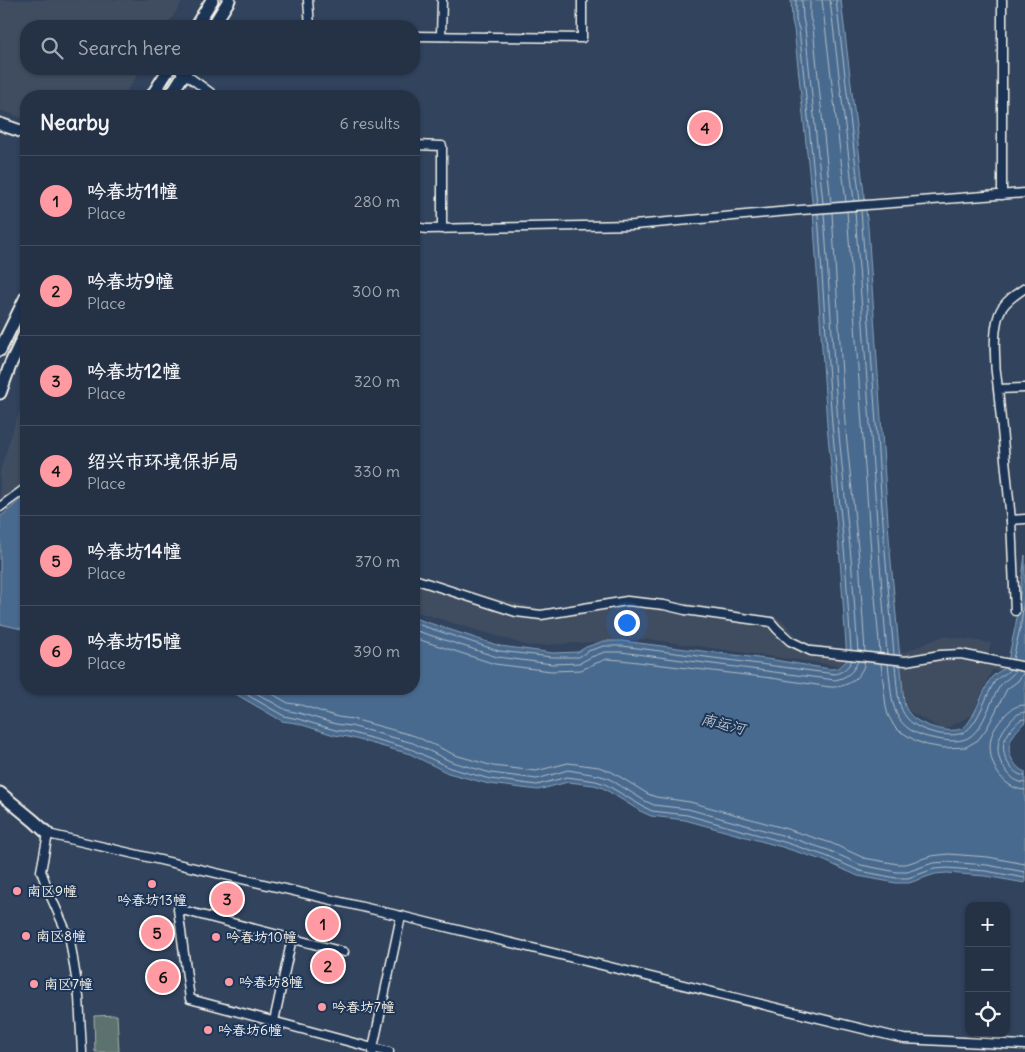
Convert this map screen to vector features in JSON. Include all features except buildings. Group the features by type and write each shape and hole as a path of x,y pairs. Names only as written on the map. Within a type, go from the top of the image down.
{"main road":[{"path":"200,20 212,0"},
{"path":"217,20 229,0"},
{"path":"156,90 165,75"},
{"path":"173,90 180,75"},
{"path":"0,124 20,131"},
{"path":"0,350 20,309"},
{"path":"0,394 20,344"},
{"path":"0,793 48,834"}],"street":[{"path":"308,0 310,20"},
{"path":"441,36 442,0"},
{"path":"420,36 582,38 582,0"},
{"path":"1002,0 1002,195"},
{"path":"189,75 208,90"},
{"path":"420,145 442,146 442,229"},
{"path":"420,228 634,225 1025,193"},
{"path":"1015,611 1011,520 995,371 995,333 1001,310 1012,296 1025,288"},
{"path":"998,389 1025,388"},
{"path":"0,507 20,492"},
{"path":"1011,520 1025,519"},
{"path":"420,581 516,612 541,615 628,601 772,622 790,642 811,651 906,661 940,655 961,654 1025,667"},
{"path":"82,1052 79,997 70,940 41,871 48,834 401,916 904,1039 1025,1045"},
{"path":"344,952 178,909 190,999 373,1050 389,1052"},
{"path":"373,1050 401,916"},
{"path":"274,1021 292,938"}],"shaded area":[{"path":"0,0 183,0 171,20 20,20 20,75 137,75 128,90 20,90 20,117 0,110"},
{"path":"20,411 20,499 0,514 0,471"},
{"path":"420,576 494,598 542,609 625,597 668,600 776,617 783,621 804,643 847,649 904,652 944,636 991,643 988,654 1025,663 1025,674 992,670 972,715 943,730 907,710 901,689 902,668 848,667 647,639 529,646 420,613"}],"green space":[{"path":"117,1015 119,1052 95,1052 94,1016"}],"water":[{"name":"南运河","path":"791,0 841,0 868,227 890,551 904,702 908,712 919,721 934,728 957,730 963,728 975,712 992,677 1007,665 1016,623 1025,555 1025,722 1011,740 1009,750 1014,763 1025,772 1025,883 985,876 947,873 935,874 909,883 896,883 858,876 825,861 782,847 685,820 651,816 603,788 594,785 568,782 538,790 489,784 448,773 410,754 334,735 296,723 282,721 237,695 420,695 420,620 500,646 553,653 578,652 604,641 622,641 830,669 840,667 847,660 840,559 827,425 813,210"},
{"path":"20,500 20,629 0,624 0,517"}],"place":[{"name":"绍兴市环境保护局","path":"705,128"},
{"name":"吟春坊13幢","path":"152,884"},
{"name":"南区9幢","path":"17,891"},
{"name":"吟春坊12幢","path":"227,899"},
{"name":"吟春坊11幢","path":"323,924"},
{"name":"吟春坊14幢","path":"157,933"},
{"name":"南区8幢","path":"26,936"},
{"name":"吟春坊10幢","path":"216,937"},
{"name":"吟春坊9幢","path":"328,966"},
{"name":"吟春坊15幢","path":"163,977"},
{"name":"吟春坊8幢","path":"229,982"},
{"name":"南区7幢","path":"34,984"},
{"name":"吟春坊7幢","path":"322,1007"},
{"name":"吟春坊6幢","path":"208,1030"}]}
